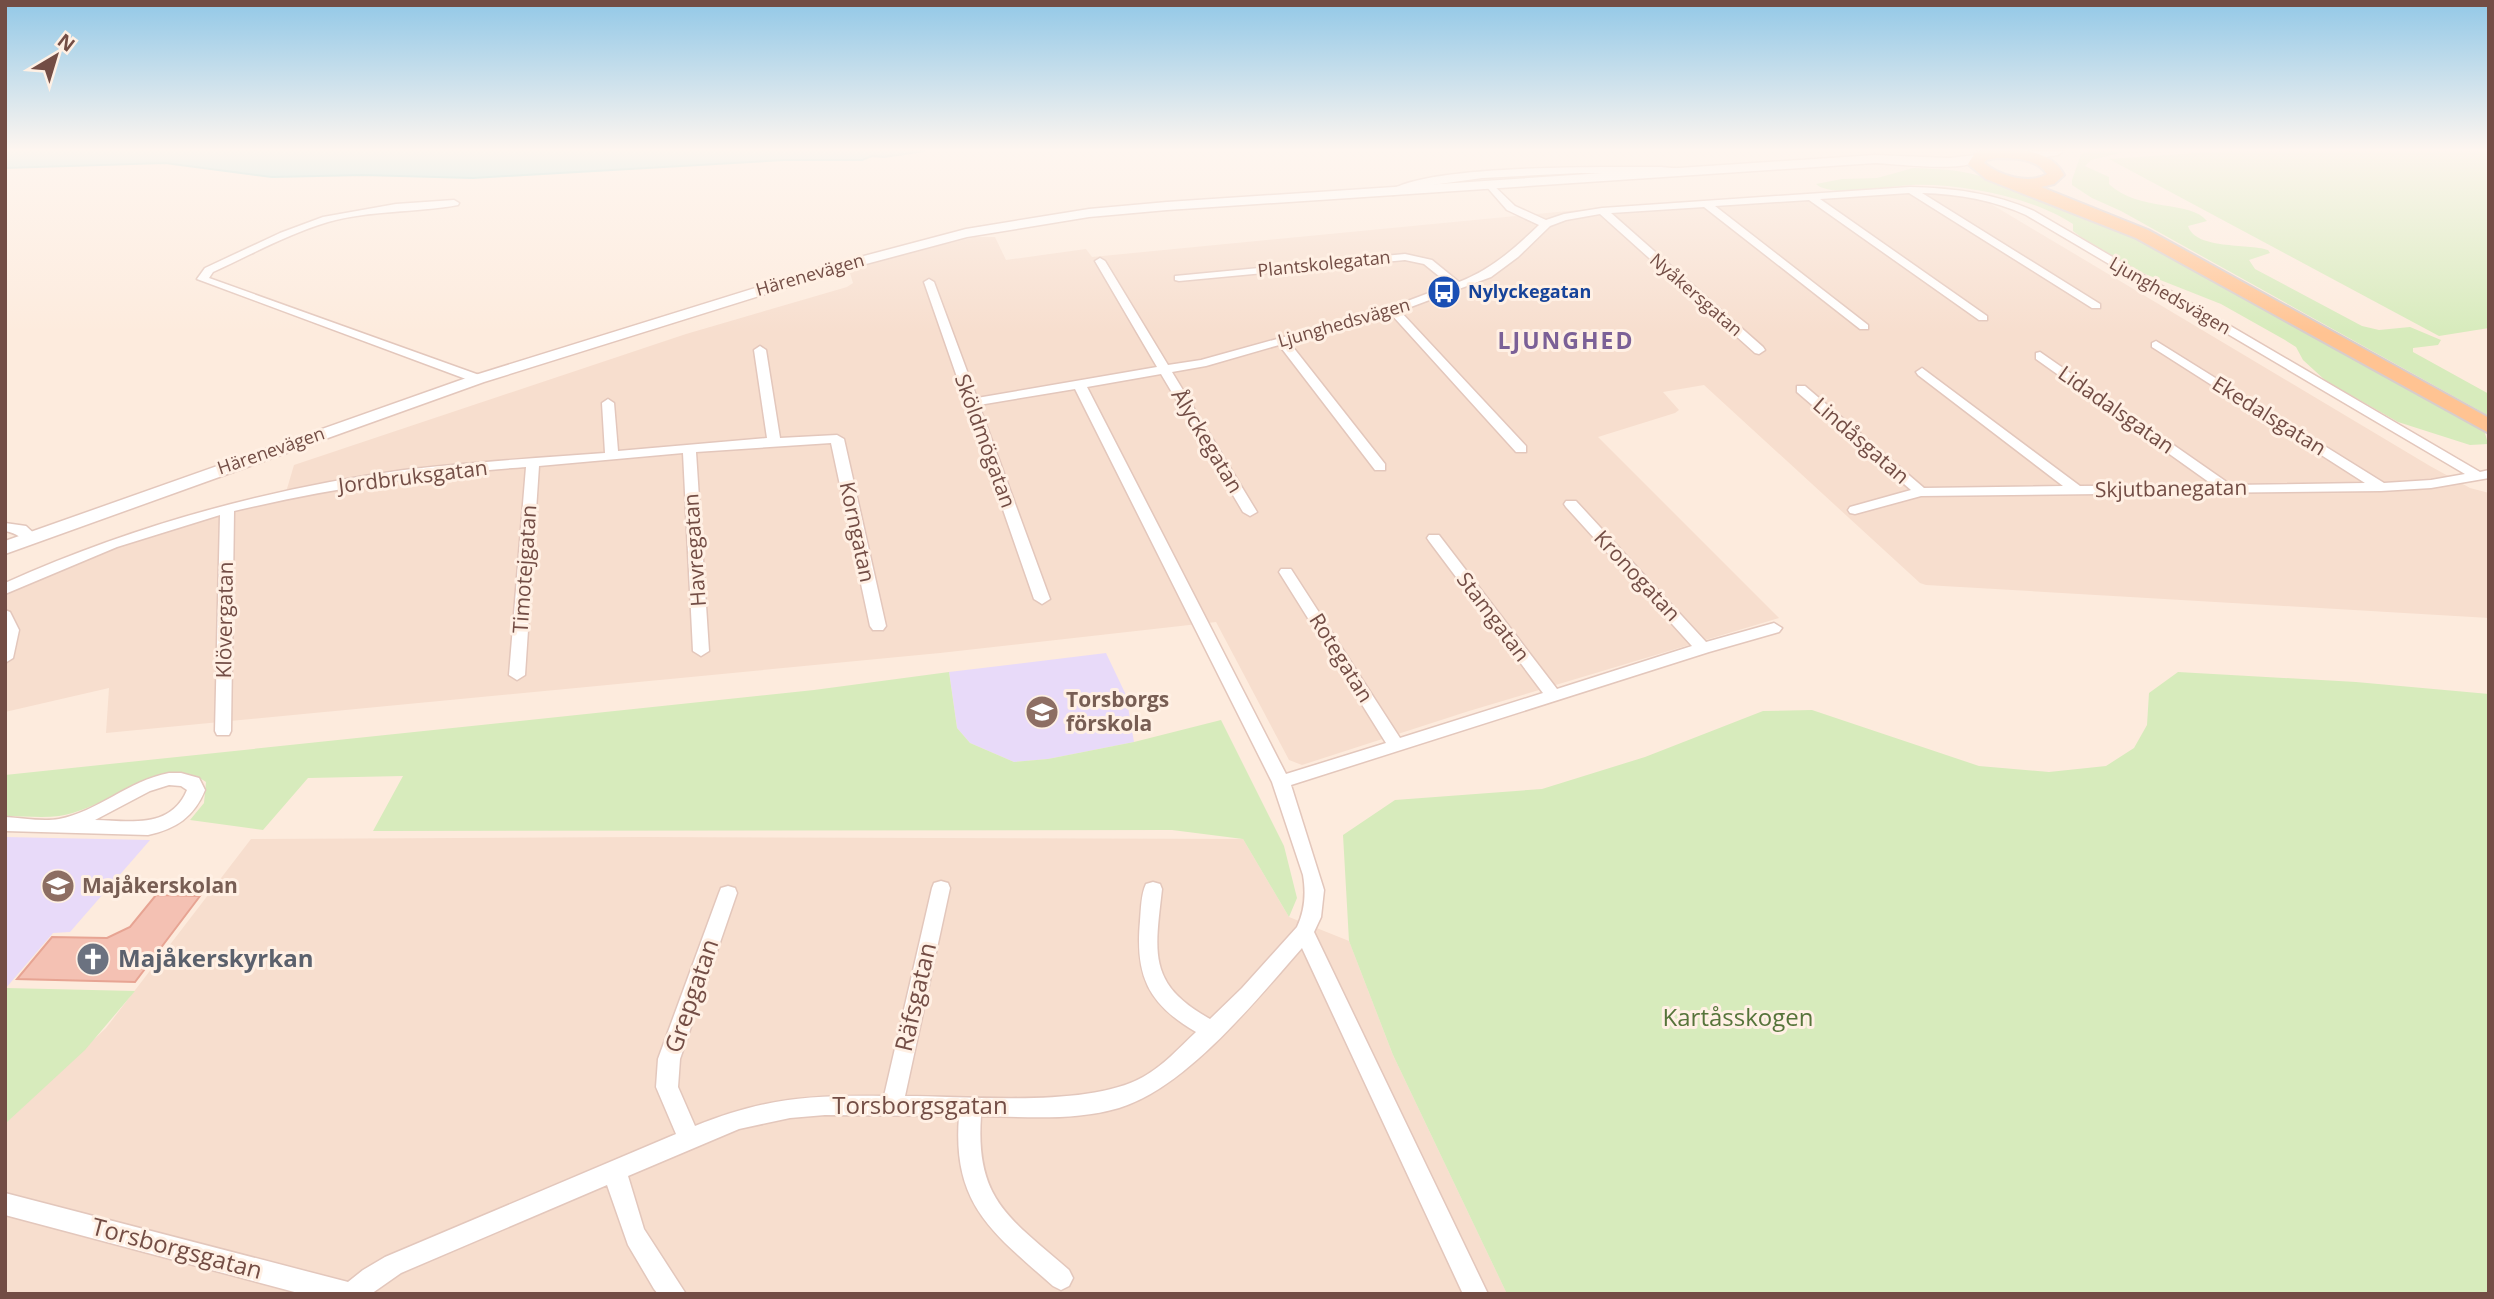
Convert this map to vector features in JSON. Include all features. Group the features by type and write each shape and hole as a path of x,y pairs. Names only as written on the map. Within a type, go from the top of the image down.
{"main road":[{"path":"2088,212 2142,234"},
{"path":"2105,212 2489,427"}],"street":[{"path":"374,212 306,226 209,270 202,279 478,379"},
{"name":"Härenevägen","path":"5,548 478,379 806,276 966,233 1109,212"},
{"path":"1520,212 1546,224"},
{"name":"Ljunghedsvägen","path":"972,403 1164,371 1283,342 1393,310 1459,287 1501,265 1546,224 1564,217 1598,212"},
{"name":"Nyåkersgatan","path":"1603,212 1759,350"},
{"path":"1716,212 1864,327"},
{"path":"1832,212 1983,318"},
{"path":"1945,212 2096,306"},
{"name":"Ljunghedsvägen","path":"2025,212 2483,475"},
{"name":"Plantskolegatan","path":"1179,278 1405,257 1428,261 1459,287"},
{"name":"Ålyckegatan","path":"1100,261 1250,512"},
{"name":"Sköldmögatan","path":"929,282 1042,599"},
{"path":"1393,310 1521,449"},
{"path":"1283,342 1380,467"},
{"name":"Ekedalsgatan","path":"2156,345 2381,487"},
{"path":"760,350 774,442"},
{"name":"Lidadalsgatan","path":"2040,356 2227,488"},
{"path":"1922,372 2076,490"},
{"path":"1079,384 1281,782 1774,628"},
{"name":"Lindåsgatan","path":"1801,389 1921,492"},
{"path":"608,402 611,456"},
{"name":"Jordbruksgatan","path":"5,589 113,545 227,510 374,479 459,468 836,439"},
{"name":"Korngatan","path":"836,439 878,626"},
{"name":"Havregatan","path":"689,450 701,651"},
{"name":"Timotejgatan","path":"517,675 533,463"},
{"name":"Skjutbanegatan","path":"1855,510 1921,492 2381,487 2431,484 2483,475"},
{"name":"Kronogatan","path":"1571,504 1703,648"},
{"name":"Klövergatan","path":"223,731 227,510"},
{"path":"5,527 21,529 32,537"},
{"name":"Stamgatan","path":"1434,538 1553,695"},
{"name":"Rotegatan","path":"1286,572 1396,745"},
{"path":"5,615 11,630 5,658"},
{"path":"5,824 148,828 164,825 187,809 196,790 193,783 184,779 156,782 95,813 62,825"},
{"name":"Torsborgsgatan","path":"5,1204 351,1294 393,1265 737,1119 790,1108 825,1105 1049,1107 1090,1104 1119,1098 1149,1085 1169,1072 1249,994 1304,932 1311,917 1315,890 1308,859 1281,782"},
{"name":"Räfsgatan","path":"892,1106 941,888"},
{"path":"1153,889 1147,960 1156,987 1172,1007 1212,1031"},
{"name":"Grepgatan","path":"690,1138 667,1087 669,1059 727,892"},
{"path":"1304,932 1476,1294"},
{"path":"971,1108 967,1145 971,1176 982,1203 1061,1278"},
{"path":"616,1172 622,1204 637,1242 674,1294"}],"shaded area":[{"path":"1561,212 2004,212 2430,466 2470,488 2489,493 2489,618 1926,585 1920,583 1704,385 1663,392 1679,410 1675,413 1598,437 1779,618 1469,711 1302,765 1289,760 1216,622 940,653 106,733 109,688 5,712 5,593 115,548 220,515 284,499 294,465 686,334 847,287 853,283 849,270 975,237 995,237 1006,260 1086,249 1092,257"},
{"name":"Torsborgs förskola","path":"1106,653 1126,695 1134,742 1048,759 1014,762 970,743 957,728 949,672"},
{"name":"Majåkerskolan","path":"5,837 150,840 70,932 53,933 5,989"},
{"path":"251,839 1243,839 1289,917 1349,941 1393,1055 1507,1294 5,1294 5,1124 106,1028"}],"green space":[{"path":"2050,212 2071,212 2126,233 2480,429 2485,433 2488,444 2470,445 2398,422 2326,381 2303,360 2296,347 2285,340 2221,304 2140,272 2081,237 2073,231 2073,224"},
{"path":"2122,212 2192,212 2207,221 2188,226 2193,234 2211,242 2268,250 2270,253 2249,260 2255,269 2362,326 2379,330 2410,327 2441,340 2438,345 2413,348 2413,352 2489,394 2489,416"},
{"path":"2207,212 2489,212 2489,328 2439,336"},
{"path":"949,672 957,728 970,743 1014,762 1048,759 1134,742 1221,720 1284,846 1297,898 1289,917 1243,839 1172,830 373,831 403,776 308,778 263,830 190,820 204,803 206,782 190,775 154,779 95,805 59,816 5,816 5,775 814,690"},
{"name":"Kartåsskogen","path":"2178,672 2356,682 2489,694 2489,1294 1507,1294 1393,1055 1349,941 1343,835 1395,800 1542,789 1645,757 1763,711 1812,710 1979,766 2049,772 2106,766 2134,748 2147,725 2149,693"},
{"path":"6,988 135,991 85,1050 5,1124"}],"building":[{"name":"Majåkerskyrkan","path":"156,895 200,896 135,982 17,979 52,937 107,938 130,927"}],"place":[{"name":"Nylyckegatan","path":"1444,292"},
{"name":"Torsborgs förskola","path":"1042,712"},
{"name":"Majåkerskolan","path":"58,886"},
{"name":"Majåkerskyrkan","path":"93,959"}],"district":[{"name":"LJUNGHED","path":"1566,341"}]}
